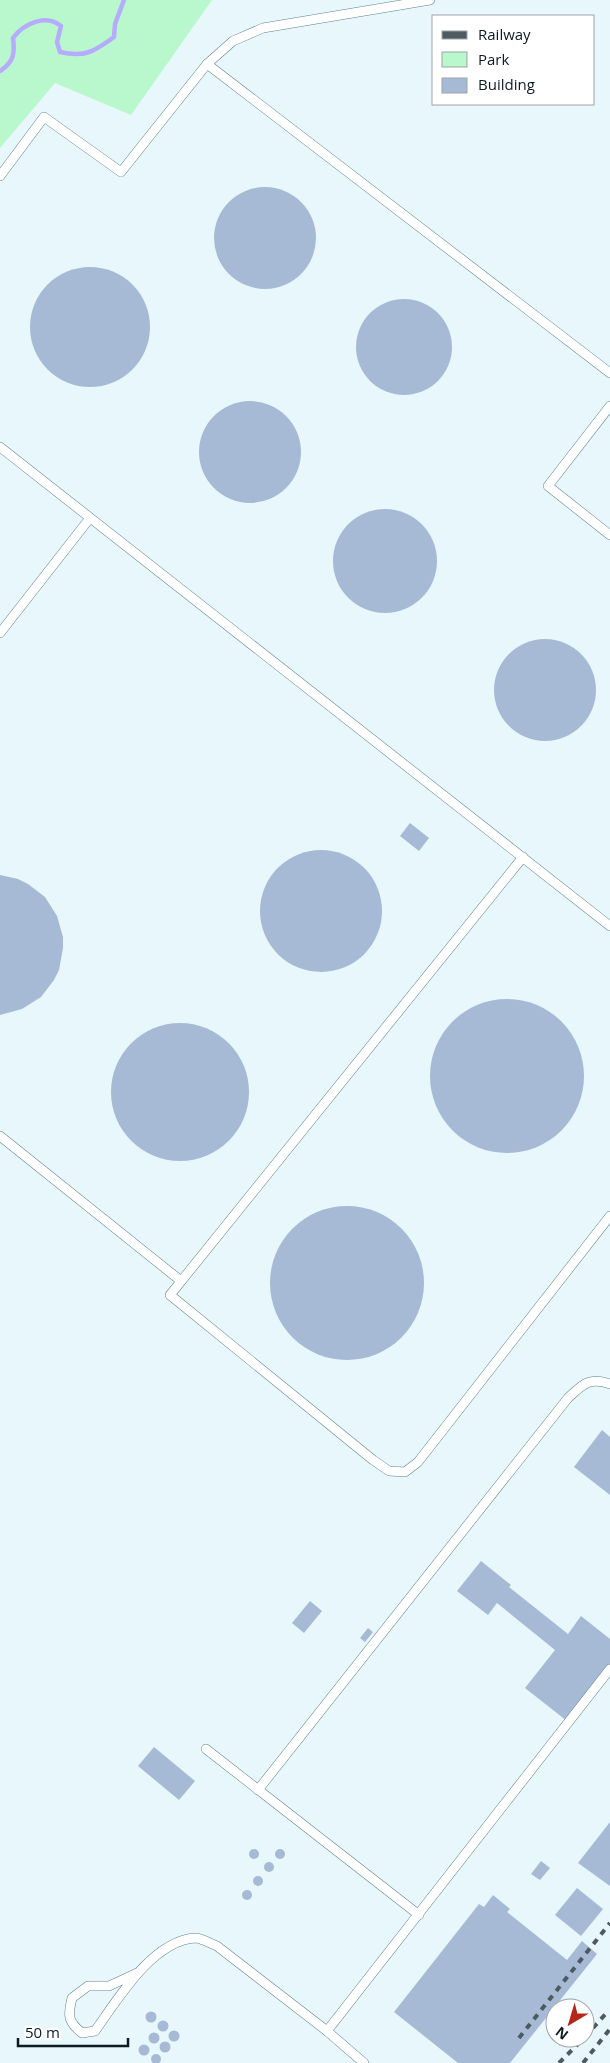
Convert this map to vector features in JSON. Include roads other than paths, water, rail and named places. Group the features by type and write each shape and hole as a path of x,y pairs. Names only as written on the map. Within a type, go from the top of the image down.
{"lane":[{"path":"0,176 44,117 121,172 206,64 233,41 263,28 430,0"},
{"path":"206,64 610,373"},
{"path":"610,406 548,486 610,535"},
{"path":"0,447 610,926"},
{"path":"0,633 90,518"},
{"path":"523,857 170,1295 373,1460 389,1471 405,1472 418,1462 610,1216"},
{"path":"0,1136 181,1282"},
{"path":"258,1790 568,1398 585,1382 601,1381 610,1384"},
{"path":"327,2031 610,1670"},
{"path":"206,1749 419,1915"},
{"path":"137,1973 110,1986 88,1986 72,1998 68,2012 72,2025 82,2033 95,2031 137,1973 160,1953 179,1943 196,1938 217,1946 327,2031 364,2063"}],"waterway":[{"path":"0,71 11,61 14,48 13,38 23,28 36,22 49,21 61,26 57,42 60,52 83,54 101,46 114,37 115,24 124,0"}],"railway":[{"path":"519,2038 610,1923"},
{"path":"595,2026 609,2010"},
{"path":"583,2063 610,2029"},
{"path":"559,2063 574,2048"}]}
